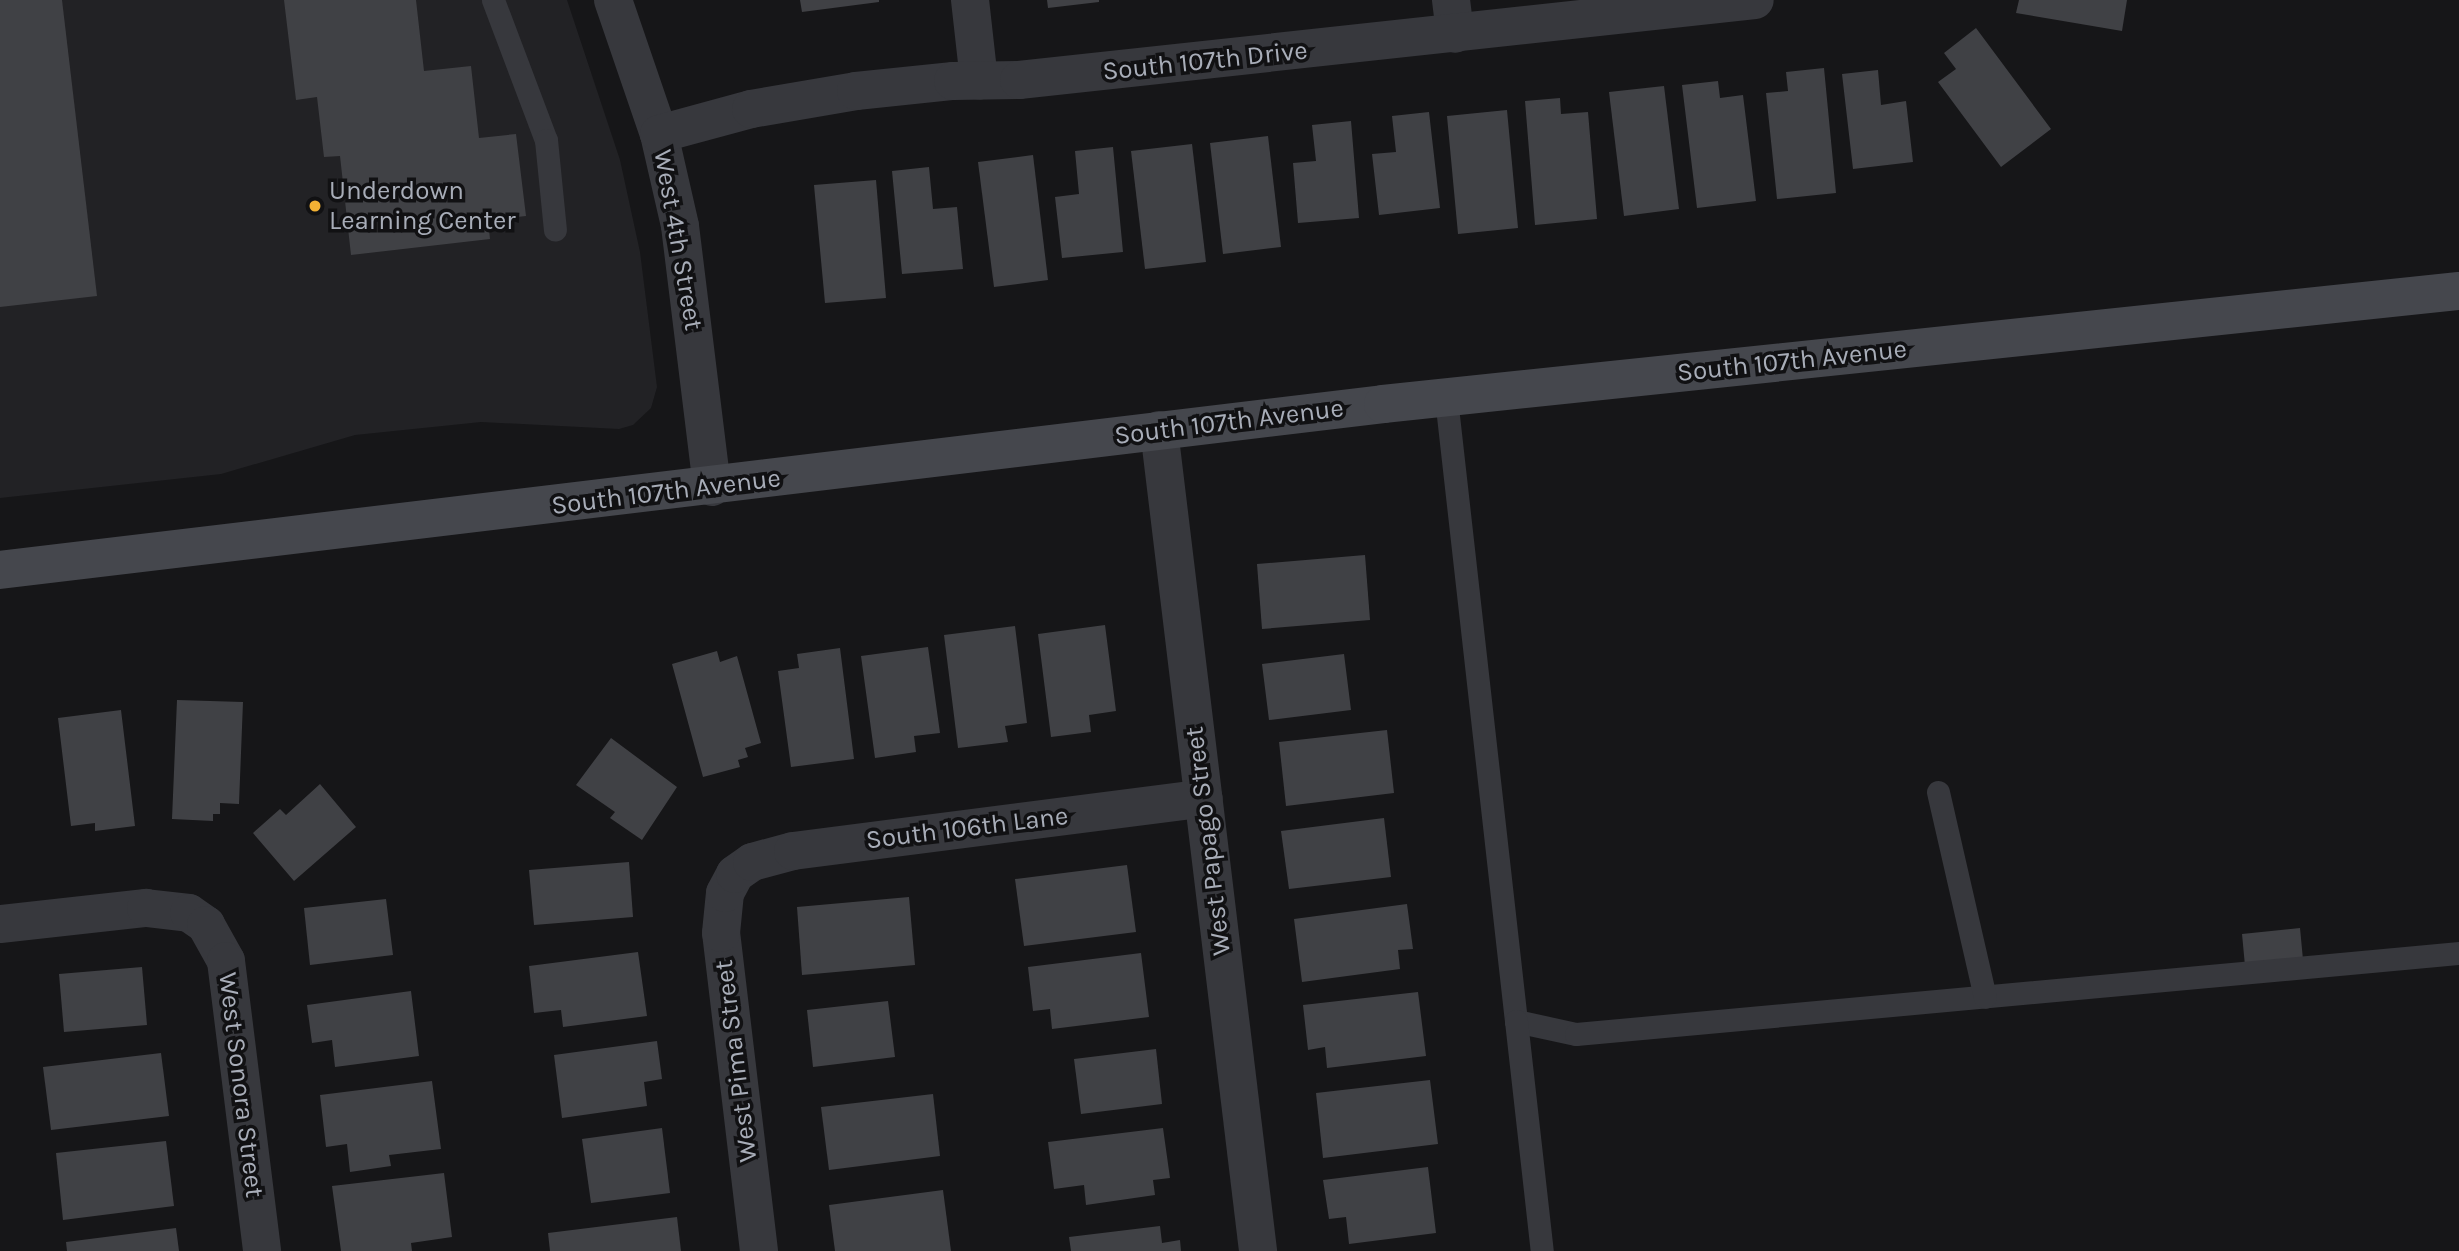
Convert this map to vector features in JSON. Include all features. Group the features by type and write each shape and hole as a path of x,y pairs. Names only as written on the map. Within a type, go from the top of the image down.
{"main road":[{"name":"South 107th Avenue","path":"0,570 712,487 1158,430 2459,291"}],"street":[{"name":"West 4th Street","path":"613,0 659,134 686,261 712,487"},
{"path":"970,0 979,80"},
{"name":"South 107th Drive","path":"659,134 804,98 979,80 1019,80 1453,17 1755,0"},
{"name":"West Papago Street","path":"1158,430 1258,1251"},
{"name":"South 106th Lane","path":"735,874 752,862 793,851 1204,797"},
{"name":"West Pima Street","path":"735,874 725,893 721,933 759,1251"},
{"name":"West Sonora Street","path":"0,924 146,908 189,913 206,925 226,961 262,1251"}],"lane":[{"path":"494,0 546,140 555,230"},
{"path":"1446,398 1542,1251"},
{"path":"1938,792 1985,997"},
{"path":"1517,1021 1576,1034 2459,953"}],"shaded area":[{"name":"Underdown Learning Center","path":"0,0 567,0 620,160 640,252 657,387 651,408 633,425 619,429 481,422 355,435 221,474 0,498"}],"building":[{"path":"0,0 62,0 97,296 0,307"},
{"path":"284,0 416,0 424,71 471,66 479,138 516,134 526,216 488,220 490,239 351,255 340,156 324,157 317,97 296,100"},
{"path":"800,0 879,0 879,2 802,12"},
{"path":"1047,0 1099,0 1099,2 1048,8"},
{"path":"2019,0 2127,0 2122,31 2016,13"},
{"path":"1976,28 2051,129 2001,167 1938,82 1956,69 1944,53"},
{"path":"1824,68 1836,193 1777,199 1766,93 1788,91 1786,72"},
{"path":"1878,70 1881,105 1906,101 1913,162 1853,169 1842,74"},
{"path":"1718,81 1720,98 1743,95 1756,201 1697,208 1682,85"},
{"path":"1664,86 1679,209 1624,216 1609,92"},
{"path":"1560,98 1561,114 1588,112 1597,219 1535,225 1525,101"},
{"path":"1507,110 1518,228 1458,234 1447,116"},
{"path":"1429,112 1440,208 1379,215 1372,154 1396,152 1392,116"},
{"path":"1351,121 1359,218 1298,223 1293,163 1316,161 1312,125"},
{"path":"1268,136 1281,247 1223,254 1210,143"},
{"path":"1192,144 1206,262 1145,269 1131,151"},
{"path":"1113,147 1123,252 1062,258 1055,197 1079,194 1075,151"},
{"path":"1033,155 1048,280 994,287 978,162"},
{"path":"929,167 933,209 957,207 963,269 902,274 892,171"},
{"path":"876,180 886,298 825,303 814,185"},
{"path":"1365,555 1370,620 1262,629 1257,564"},
{"path":"1105,625 1116,711 1089,715 1091,732 1051,737 1038,634"},
{"path":"1015,626 1027,723 1005,726 1008,742 958,748 944,635"},
{"path":"928,647 940,733 914,736 916,752 875,758 861,656"},
{"path":"840,648 854,759 791,767 778,671 799,668 797,654"},
{"path":"717,651 720,662 737,656 761,743 745,748 748,757 738,760 740,767 703,777 672,664"},
{"path":"1344,654 1351,710 1269,720 1262,664"},
{"path":"177,700 243,702 239,804 220,803 220,814 213,814 213,821 172,819"},
{"path":"121,710 135,826 95,831 95,823 71,826 58,718"},
{"path":"1387,730 1394,793 1286,806 1279,742"},
{"path":"611,738 677,787 642,840 610,818 615,812 576,785"},
{"path":"320,784 356,827 294,881 253,833 280,809 286,815"},
{"path":"1384,818 1391,877 1289,889 1281,831"},
{"path":"629,862 633,917 534,925 529,870"},
{"path":"1127,865 1136,932 1024,946 1015,879"},
{"path":"909,897 915,965 802,975 797,907"},
{"path":"386,899 393,955 310,965 304,908"},
{"path":"1407,904 1413,949 1398,950 1400,969 1302,982 1294,919"},
{"path":"2300,928 2303,960 2245,966 2242,934"},
{"path":"638,952 647,1016 563,1027 561,1010 534,1013 529,966"},
{"path":"1141,953 1149,1017 1052,1029 1050,1009 1033,1011 1028,967"},
{"path":"142,967 147,1025 64,1032 59,974"},
{"path":"411,991 419,1056 335,1067 332,1040 312,1043 307,1005"},
{"path":"1418,992 1426,1056 1327,1068 1325,1047 1308,1050 1303,1005"},
{"path":"888,1001 895,1057 813,1067 807,1010"},
{"path":"657,1041 662,1079 644,1082 647,1106 562,1118 554,1055"},
{"path":"1156,1049 1162,1104 1081,1114 1074,1059"},
{"path":"161,1053 169,1116 51,1130 43,1067"},
{"path":"1430,1080 1438,1144 1323,1158 1316,1093"},
{"path":"432,1081 441,1149 389,1155 391,1166 350,1172 347,1144 326,1147 320,1095"},
{"path":"933,1094 940,1156 829,1170 821,1107"},
{"path":"662,1128 670,1193 591,1203 582,1139"},
{"path":"1163,1128 1170,1178 1153,1180 1155,1195 1086,1205 1084,1185 1054,1189 1048,1142"},
{"path":"166,1141 174,1206 63,1220 56,1153"},
{"path":"1428,1167 1436,1233 1349,1244 1346,1217 1329,1219 1323,1180"},
{"path":"444,1173 452,1237 411,1243 412,1251 341,1251 332,1186"},
{"path":"943,1190 951,1251 835,1251 829,1205"},
{"path":"677,1217 681,1251 550,1251 548,1233"},
{"path":"1160,1226 1162,1243 1180,1240 1181,1251 1071,1251 1069,1237"},
{"path":"176,1228 179,1251 67,1251 66,1242"}],"place":[{"name":"Underdown Learning Center","path":"315,206"}]}
